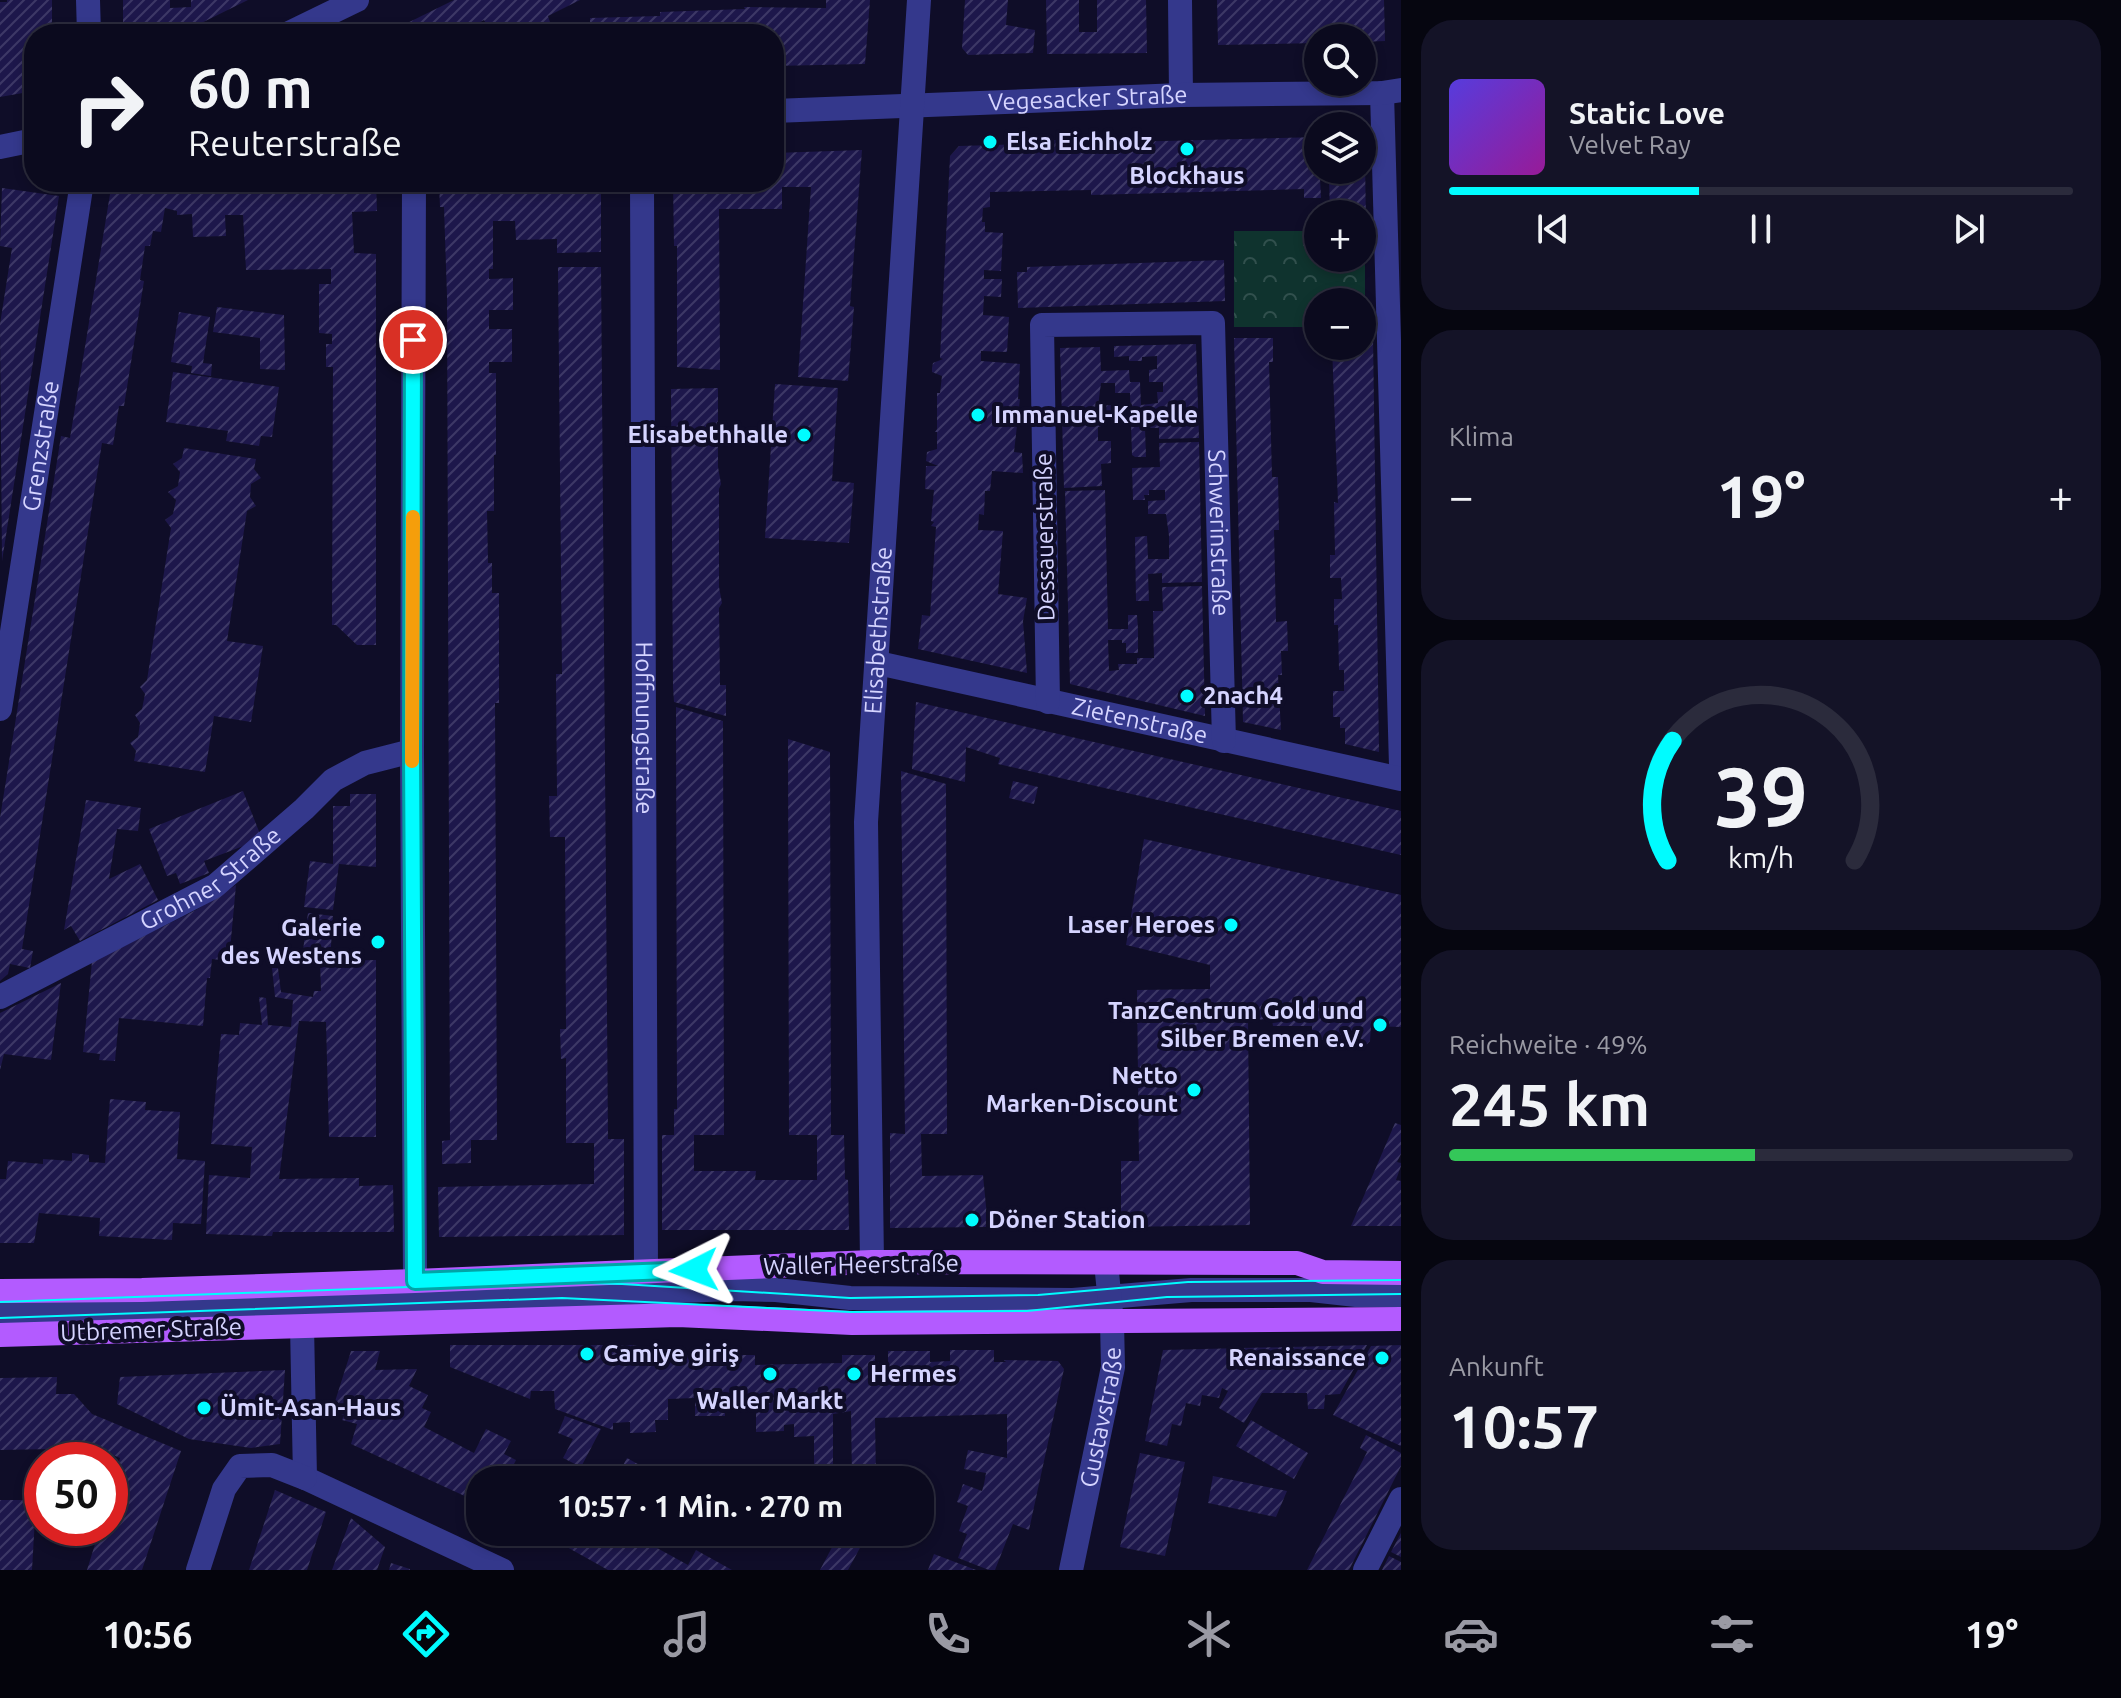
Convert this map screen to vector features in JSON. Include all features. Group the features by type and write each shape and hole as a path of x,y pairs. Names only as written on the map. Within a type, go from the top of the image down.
{"main road":[{"name":"Waller Heerstraße","path":"272,1286 872,1262 1297,1263 1317,1281 1401,1273"},
{"name":"Utbremer Straße","path":"0,1291 272,1286"},
{"path":"302,1325 678,1315 852,1323 1401,1319"},
{"name":"Utbremer Straße","path":"0,1335 302,1325"}],"street":[{"path":"88,0 89,24"},
{"path":"299,24 314,11 357,0"},
{"name":"Elisabethstraße","path":"872,1262 866,822 919,0"},
{"path":"1180,0 1181,95"},
{"path":"1392,91 1401,766"},
{"name":"Vegesacker Straße","path":"784,111 1181,95 1392,91"},
{"path":"0,147 24,142"},
{"name":"Grenzstraße","path":"0,709 80,192"},
{"path":"414,192 412,751 415,1281"},
{"name":"Hoffnungstraße","path":"642,192 646,1273"},
{"name":"Schwerinstraße","path":"1042,325 1213,323 1224,741"},
{"name":"Dessauerstraße","path":"1042,325 1048,702"},
{"name":"Zietenstraße","path":"878,663 1401,779"},
{"name":"Grohner Straße","path":"0,997 215,886 333,780 365,763 412,751"},
{"name":"Gustavstraße","path":"1071,1570 1113,1367 1106,1263"},
{"path":"730,1269 776,1290"},
{"path":"0,1312 118,1312 733,1289 850,1298 1073,1300 1317,1281 1356,1295 1401,1295"},
{"path":"302,1325 305,1478"},
{"path":"198,1570 224,1489 240,1466 272,1465 493,1568"},
{"path":"1365,1570 1401,1499"}],"green space":[{"path":"1234,231 1304,231 1304,272 1365,272 1365,288 1304,288 1304,327 1234,327"}],"building":[{"path":"52,0 52,24 24,24 24,93 0,97 0,2"},
{"path":"123,0 170,0 170,8 191,7 191,0 248,0 199,24 123,24"},
{"path":"454,0 580,0 548,16 551,24 486,24 484,20 476,24 405,24"},
{"path":"826,0 870,0 865,64 784,66 784,24 590,24 590,18 660,16 660,12 744,7 826,8"},
{"path":"965,0 1008,0 1006,25 1035,30 1033,53 968,55 962,48"},
{"path":"1046,0 1079,0 1079,32 1097,32 1097,0 1146,0 1147,53 1047,54"},
{"path":"1217,0 1384,0 1385,41 1376,41 1376,24 1304,24 1304,43 1218,45"},
{"path":"1304,137 1304,184 1320,184 1321,198 1304,198 1304,189 1091,195 1091,190 990,192 990,207 983,208 982,222 985,222 985,232 1003,233 1001,271 984,270 984,279 1002,279 1001,297 984,296 983,315 1009,317 1007,352 981,351 981,361 1020,364 1014,452 1022,453 1023,473 992,471 990,491 985,491 984,515 979,514 978,530 1003,531 998,594 1027,598 1023,621 1027,673 918,649 922,615 930,616 936,527 931,526 934,522 931,521 934,490 925,489 926,466 938,466 926,461 927,452 937,449 937,393 940,393 942,376 932,372 932,368 933,363 943,359 940,358 950,156 959,146 1080,139 1080,143"},
{"path":"862,150 850,306 854,307 848,381 798,377 811,187 784,187 784,153"},
{"path":"1329,184 1365,184 1366,200 1330,200"},
{"path":"2,188 59,196 2,561 0,324 12,248 0,246"},
{"path":"110,192 376,192 377,211 352,212 354,253 376,254 376,645 357,645 336,625 332,625 333,367 326,367 326,344 332,344 332,334 319,333 319,284 331,284 331,269 246,270 243,215 225,215 226,236 193,237 192,214 177,215 177,211 165,208 161,232 153,231 150,246 145,246 140,280 144,281 124,406 119,406 113,445 102,443 22,949 33,951 30,968 10,964 8,974 0,981 0,818 61,436 70,438"},
{"path":"439,192 601,192 601,252 557,253 557,239 516,240 515,221 493,221 493,269 489,269 489,279 513,278 513,310 489,310 489,329 512,329 512,362 489,362 489,373 496,373 496,455 494,511 487,511 488,563 492,563 492,593 499,593 499,703 495,703 497,1140 471,1140 471,1163 442,1164 442,1141 450,1140 447,296 444,207 440,207"},
{"path":"673,192 782,192 782,209 719,209 720,370 677,367 677,246 674,246"},
{"path":"1224,260 1225,301 1018,308 1017,272 1027,272 1027,267"},
{"path":"558,267 601,267 608,1139 624,1139 624,1235 439,1237 438,1187 594,1184 594,1143 566,1143 566,1058 561,1059 560,1029 566,1029 565,837 550,837 549,796 557,796 556,674 562,674"},
{"path":"217,307 284,315 285,370 260,369 260,338 213,332"},
{"path":"179,312 210,317 203,363 212,364 211,376 191,373 192,366 171,362"},
{"path":"1234,338 1273,338 1273,362 1269,362 1272,477 1278,477 1279,530 1274,530 1276,622 1287,621 1288,651 1281,651 1282,675 1278,675 1281,730 1243,722"},
{"path":"1196,344 1199,438 1159,439 1159,428 1145,428 1146,457 1135,457 1132,455 1130,393 1115,393 1115,383 1101,383 1098,406 1111,405 1112,418 1101,418 1098,441 1111,441 1111,463 1101,464 1102,486 1064,488 1060,348 1100,347 1101,371 1129,370 1130,382 1140,382 1141,405 1158,403 1157,392 1163,392 1163,382 1149,382 1149,370 1157,369 1157,356 1129,361 1129,356 1114,357 1114,346"},
{"path":"1333,360 1373,360 1379,752 1345,744 1345,728 1340,728 1340,717 1333,717 1333,691 1344,691 1344,670 1339,670 1338,625 1334,625 1334,599 1342,599 1341,578 1330,578 1330,555 1335,555 1334,502 1338,503"},
{"path":"173,372 279,387 272,437 261,436 259,446 226,441 228,431 166,422"},
{"name":"Elisabethhalle","path":"775,384 838,388 832,481 854,483 849,543 765,538"},
{"path":"718,388 718,467 721,484 719,587 722,603 719,608 720,685 726,685 726,716 674,702 673,687 671,389"},
{"path":"1199,442 1202,582 1162,583 1162,573 1148,574 1149,601 1136,601 1135,537 1147,536 1148,559 1169,559 1169,536 1166,514 1148,514 1148,501 1165,500 1165,490 1149,490 1149,495 1144,495 1145,500 1133,500 1132,468 1160,467 1159,443"},
{"path":"184,448 256,459 254,469 261,478 251,484 250,497 256,506 247,511 227,641 263,646 251,722 214,716 205,772 134,761 136,751 130,743 138,737 140,723 135,715 142,709 145,694 140,687 147,680 171,528 165,520 173,514 176,500 168,492 178,486 180,472 173,464 182,458"},
{"path":"1105,490 1108,629 1128,629 1128,615 1137,615 1138,629 1138,653 1126,653 1126,643 1122,640 1108,640 1109,671 1119,670 1118,664 1137,664 1137,658 1154,658 1153,611 1163,611 1162,587 1202,586 1205,716 1070,684 1065,491"},
{"path":"916,702 1401,811 1401,855 998,764 1000,758 966,747 965,782 915,770 912,769"},
{"path":"676,707 723,721 724,1135 694,1135 694,1171 756,1171 755,1180 817,1180 817,1135 789,1135 788,739 830,752 831,1135 844,1135 849,1230 662,1230 662,1135 674,1135 674,1109 677,1109"},
{"path":"901,771 946,784 947,1134 921,1134 922,1176 983,1175 988,1227 890,1228 890,1133 905,1134"},
{"path":"1013,781 1038,787 1034,804 1009,798"},
{"path":"243,791 262,839 204,861 209,873 180,884 176,873 167,876 149,829"},
{"path":"350,794 376,794 376,867 339,864 333,910 304,907 310,861 333,864 333,806 350,806"},
{"path":"86,800 141,808 138,831 117,829 109,879 140,864 158,900 80,941 71,926 64,930"},
{"path":"1144,839 1401,895 1401,1027 1371,1026 1370,1041 1365,1046 1345,1046 1339,1040 1312,1040 1312,1026 1273,1026 1272,1020 1248,1019 1250,1225 1121,1227 1121,1161 1139,1161 1137,990 1210,989 1210,965 1126,945"},
{"path":"236,885 229,961 212,959 210,978 207,978 203,1026 119,1018 115,1061 99,1060 100,1054 83,1052 92,962 196,910"},
{"path":"308,913 333,916 330,961 376,960 376,1137 329,1137 326,1022 299,1021 279,1179 359,1178 359,1186 393,1185 394,1232 273,1232 272,1236 206,1234 209,1175 250,1178 252,1147 211,1144 221,1034 239,1035 240,1023 262,1025 259,997 266,998 268,1025 291,1027 293,1000 275,997 272,968 278,968 281,992 313,997 314,991 321,991 320,961 302,958"},
{"path":"61,983 51,1060 4,1054 0,1070 0,1013"},
{"path":"110,1099 146,1102 145,1110 180,1112 177,1159 205,1161 201,1224 173,1223 172,1240 99,1236 100,1218 39,1213 34,1243 0,1243 0,1179 6,1179 8,1161 43,1164 43,1159 72,1161 72,1153 89,1155 89,1162 105,1163"},
{"path":"1395,1123 1401,1125 1401,1154 1397,1162 1401,1166 1396,1180 1401,1181 1401,1226 1351,1226"},
{"path":"450,1345 638,1345 638,1356 694,1355 694,1366 724,1366 724,1355 755,1355 755,1365 842,1363 842,1355 875,1355 875,1362 888,1362 888,1351 930,1351 930,1362 950,1361 950,1350 994,1350 994,1362 1058,1361 1064,1369 1029,1530 1013,1524 995,1570 989,1570 958,1558 967,1534 959,1531 968,1506 957,1502 963,1484 982,1491 984,1484 986,1473 964,1469 968,1450 1007,1458 1007,1414 875,1418 876,1466 852,1466 851,1411 833,1414 833,1466 814,1466 814,1436 794,1437 794,1424 784,1425 784,1431 756,1432 756,1404 725,1405 725,1416 695,1416 695,1398 668,1399 668,1420 655,1420 656,1432 630,1433 630,1422 613,1423 613,1430 555,1409 554,1391 531,1391 530,1399 450,1367"},
{"path":"1367,1345 1340,1394 1325,1395 1324,1409 1308,1409 1307,1393 1262,1393 1244,1423 1219,1408 1228,1391 1222,1388 1219,1398 1202,1395 1200,1406 1186,1403 1181,1426 1172,1424 1167,1446 1145,1441 1163,1350"},
{"path":"1401,1345 1401,1446 1333,1415 1371,1346"},
{"path":"351,1351 380,1351 375,1370 417,1369 409,1386 428,1395 422,1408 431,1412 424,1427 474,1453 486,1429 511,1441 504,1454 516,1460 513,1466 466,1466 466,1497 351,1444 357,1424 342,1420 344,1415 332,1411"},
{"name":"Ümit-Asan-Haus","path":"285,1370 280,1444 251,1448 189,1439 117,1404 120,1377"},
{"path":"57,1377 56,1394 74,1394 92,1414 181,1451 142,1570 87,1570 94,1546 128,1546 128,1442 24,1442 24,1450 0,1450 0,1378"},
{"path":"565,1416 601,1429 582,1466 563,1458 573,1439 558,1433"},
{"path":"1251,1420 1308,1453 1294,1479 1236,1446"},
{"path":"1366,1435 1401,1453 1401,1466 1349,1570 1307,1570 1367,1452 1360,1448"},
{"path":"1140,1453 1185,1462 1165,1556 1120,1547"},
{"path":"627,1458 641,1466 623,1466"},
{"path":"1213,1476 1287,1491 1276,1517 1208,1503"},
{"path":"275,1490 326,1512 307,1570 249,1570"},
{"path":"0,1500 24,1500 24,1546 33,1546 32,1570 0,1570"},
{"path":"351,1518 385,1547 377,1570 332,1570"},
{"path":"1401,1533 1401,1557 1391,1552"},
{"path":"565,1546 653,1546 688,1565 696,1550 732,1570 608,1570"},
{"path":"833,1546 861,1546 848,1570 820,1570"},
{"path":"934,1554 976,1570 928,1570"},
{"path":"1389,1556 1401,1562 1401,1570 1382,1570"},
{"path":"391,1563 410,1569 410,1570 389,1570"}],"tram line":[{"path":"0,1302 544,1282 850,1298 1038,1295 1188,1282 1401,1280"},
{"path":"0,1318 562,1298 850,1312 1027,1311 1167,1297 1401,1294"}],"slow traffic":[{"path":"412,761 413,517"}],"place":[{"name":"Elsa Eichholz","path":"990,142"},
{"name":"Blockhaus","path":"1187,149"},
{"name":"Immanuel-Kapelle","path":"978,415"},
{"name":"Elisabethhalle","path":"804,435"},
{"name":"2nach4","path":"1187,696"},
{"name":"Laser Heroes","path":"1231,925"},
{"name":"Galerie des Westens","path":"378,942"},
{"name":"TanzCentrum Gold und Silber Bremen e.V.","path":"1380,1025"},
{"name":"Netto Marken-Discount","path":"1194,1090"},
{"name":"Döner Station","path":"972,1220"},
{"name":"Camiye giriş","path":"587,1354"},
{"name":"Renaissance","path":"1382,1358"},
{"name":"Waller Markt","path":"770,1374"},
{"name":"Hermes","path":"854,1374"},
{"name":"Ümit-Asan-Haus","path":"204,1408"}],"route":[{"path":"413,340 415,1281 694,1270"}]}
